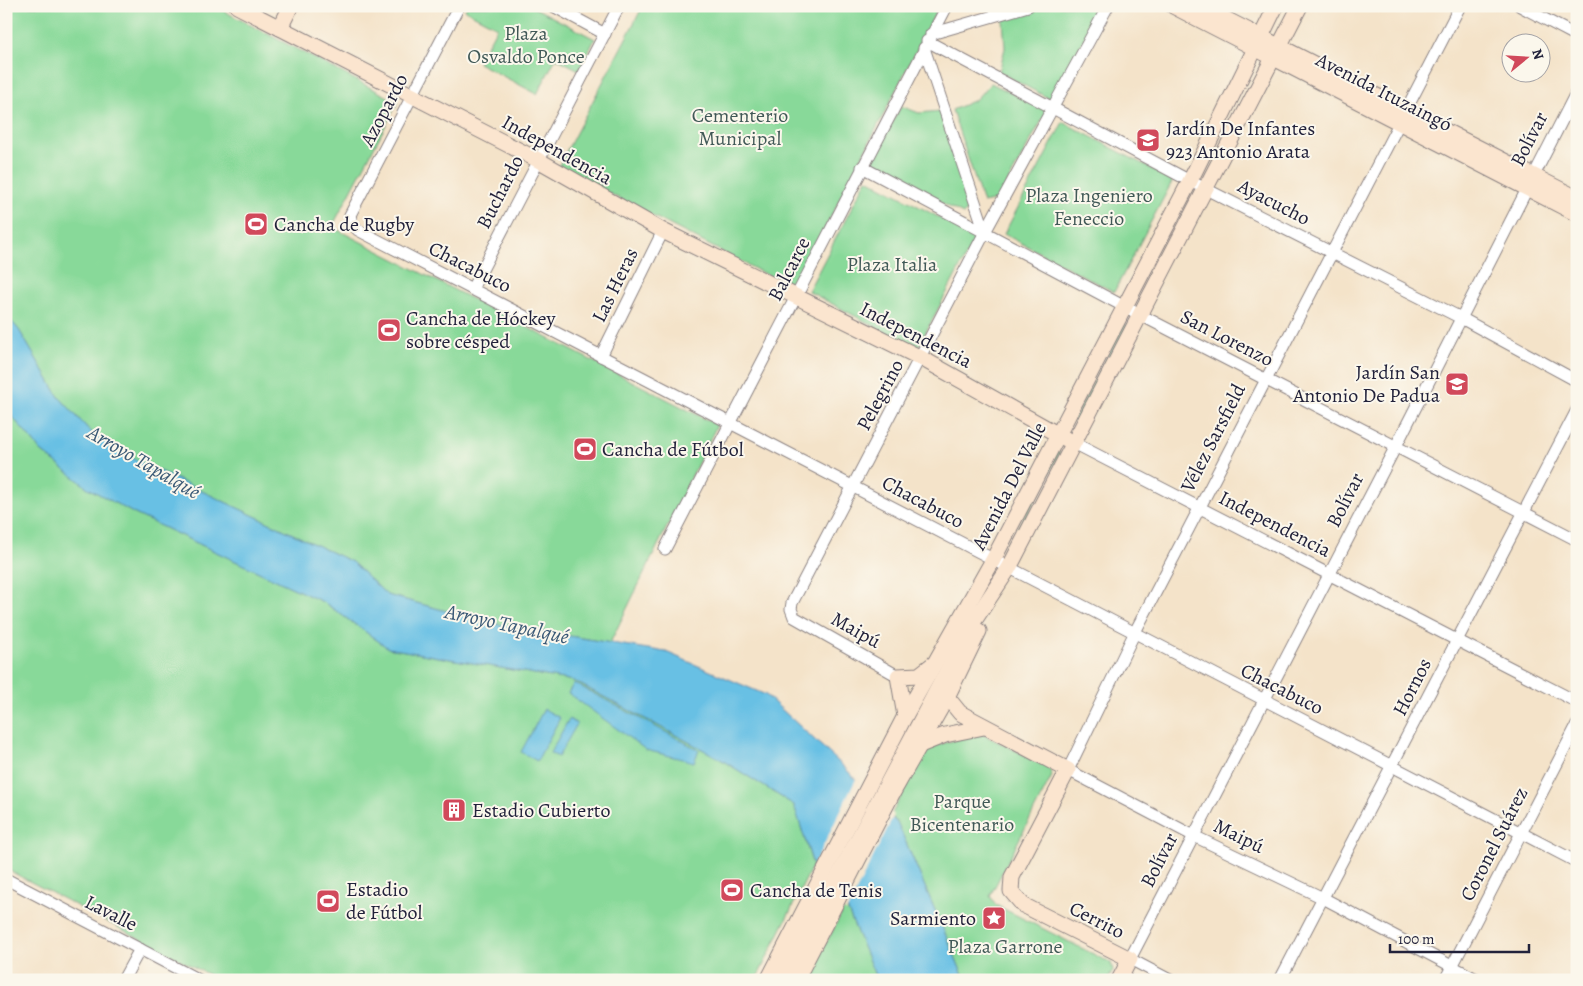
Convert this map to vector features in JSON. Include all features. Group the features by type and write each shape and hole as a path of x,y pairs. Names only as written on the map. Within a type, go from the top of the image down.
{"main road":[{"name":"Independencia","path":"237,6 538,160 663,231 921,358 1074,443"},
{"path":"280,28 291,6"},
{"name":"Avenida Ituzaingó","path":"1173,6 1258,43 1529,181 1577,214"},
{"name":"Avenida Ituzaingó","path":"1200,6 1258,43"},
{"name":"Avenida Del Valle","path":"768,980 819,908 882,788 905,716 993,560 1190,180 1276,6"},
{"name":"Avenida Del Valle","path":"882,788 920,745 947,697 1009,568 1300,6"},
{"name":"Avenida Ituzaingó","path":"1529,181 1577,198"},
{"name":"Avenida Del Valle","path":"783,980 882,788 972,624 1009,568"},
{"path":"905,716 898,676 919,675 936,662"},
{"name":"Maipú","path":"947,697 960,713 1068,770"},
{"path":"920,745 951,733 984,727"},
{"name":"Vélez Sarsfield","path":"1011,891 1012,877 1068,770"},
{"name":"Cerrito","path":"1011,891 1022,905 1130,959"},
{"name":"Avenida Del Valle","path":"796,980 819,908"},
{"name":"Bolívar","path":"1119,980 1130,959"}],"street":[{"name":"Azopardo","path":"358,230 352,224 350,215 459,6"},
{"path":"553,6 605,34"},
{"name":"Buchardo","path":"472,289 619,6"},
{"name":"Balcarce","path":"666,549 730,422 947,6"},
{"path":"985,232 928,41 1028,6"},
{"name":"Pelegrino","path":"794,617 791,609 792,603 852,485 921,358 985,232 1055,108 1108,6"},
{"name":"Vélez Sarsfield","path":"1068,770 1134,634 1460,6"},
{"path":"1520,6 1577,36"},
{"name":"Ayacucho","path":"928,41 1205,188 1461,318 1577,381"},
{"name":"Bolívar","path":"1130,959 1396,446 1529,181 1577,91"},
{"name":"San Lorenzo","path":"862,167 1140,315 1266,378 1577,540"},
{"name":"Chacabuco","path":"358,230 1577,862"},
{"name":"Las Heras","path":"601,356 663,231"},
{"name":"Hornos","path":"1280,980 1577,410"},
{"name":"Independencia","path":"1074,443 1577,702"},
{"name":"Maipú","path":"794,617 898,676"},
{"name":"Coronel Suárez","path":"1445,980 1577,725"},
{"name":"Maipú","path":"1068,770 1194,836 1323,898 1478,980"},
{"name":"Lavalle","path":"6,880 199,980"},
{"path":"124,980 140,949"},
{"name":"Cerrito","path":"1130,959 1170,980"}],"green space":[{"path":"6,6 214,6 398,102 332,227 717,425 610,643 491,623 387,595 352,562 136,460 91,432 59,397 19,330 6,315"},
{"name":"Plaza Osvaldo Ponce","path":"467,6 531,6 595,39 579,70 556,58 537,94 478,63 497,27 465,10"},
{"name":"Cementerio Municipal","path":"643,6 939,6 794,289 558,167"},
{"path":"1052,6 1101,6 1052,100 999,72 1005,48 1003,20"},
{"name":"Plaza Ingeniero Feneccio","path":"991,83 1047,111 998,200 983,203 952,110 975,100"},
{"name":"Plaza Ingeniero Feneccio","path":"901,106 919,113 940,111 971,209 963,214 869,165"},
{"name":"Plaza Ingeniero Feneccio","path":"1063,122 1173,180 1114,292 1004,234"},
{"name":"Plaza Italia","path":"867,179 976,237 917,349 808,291"},
{"path":"1124,324 1127,325 1076,422 1073,421"},
{"path":"6,409 41,451 88,488 135,514 325,603 388,648 574,681 717,757 794,805 813,865 756,980 219,980 6,869"},
{"path":"1058,451 1060,452 1009,550 1007,549"},
{"name":"Parque Bicentenario","path":"980,733 1049,767 1052,776 990,896 996,905 1111,963 1113,970 1108,980 965,980 898,824 891,815 927,748"},
{"path":"846,906 877,980 806,980 841,915"}],"water":[{"path":"6,315 19,330 59,397 91,432 136,460 352,562 387,595 491,623 666,652 766,695 842,765 898,824 965,980 877,980 846,906 816,874 794,805 717,757 574,681 388,648 325,603 135,514 88,488 41,451 6,409"},
{"path":"574,683 699,750 694,762 646,750 568,693"},
{"path":"544,709 560,718 537,761 521,752"},
{"path":"569,719 577,724 558,757 550,753"}],"pier":[{"path":"857,777 894,815 846,912 814,876 812,869"}],"place":[{"name":"Jardín De Infantes 923 Antonio Arata","path":"1148,140"},
{"name":"Cancha de Rugby","path":"256,224"},
{"name":"Cancha de Hóckey sobre césped","path":"389,330"},
{"name":"Jardín San Antonio De Padua","path":"1457,384"},
{"name":"Cancha de Fútbol","path":"585,449"},
{"name":"Estadio Cubierto","path":"454,810"},
{"name":"Cancha de Tenis","path":"732,890"},
{"name":"Estadio de Fútbol","path":"328,901"},
{"name":"Sarmiento","path":"994,918"}],"water label":[{"name":"Arroyo Tapalqué","path":"144,462"},
{"name":"Arroyo Tapalqué","path":"507,624"}],"park label":[{"name":"Plaza Garrone","path":"1005,946"}]}
